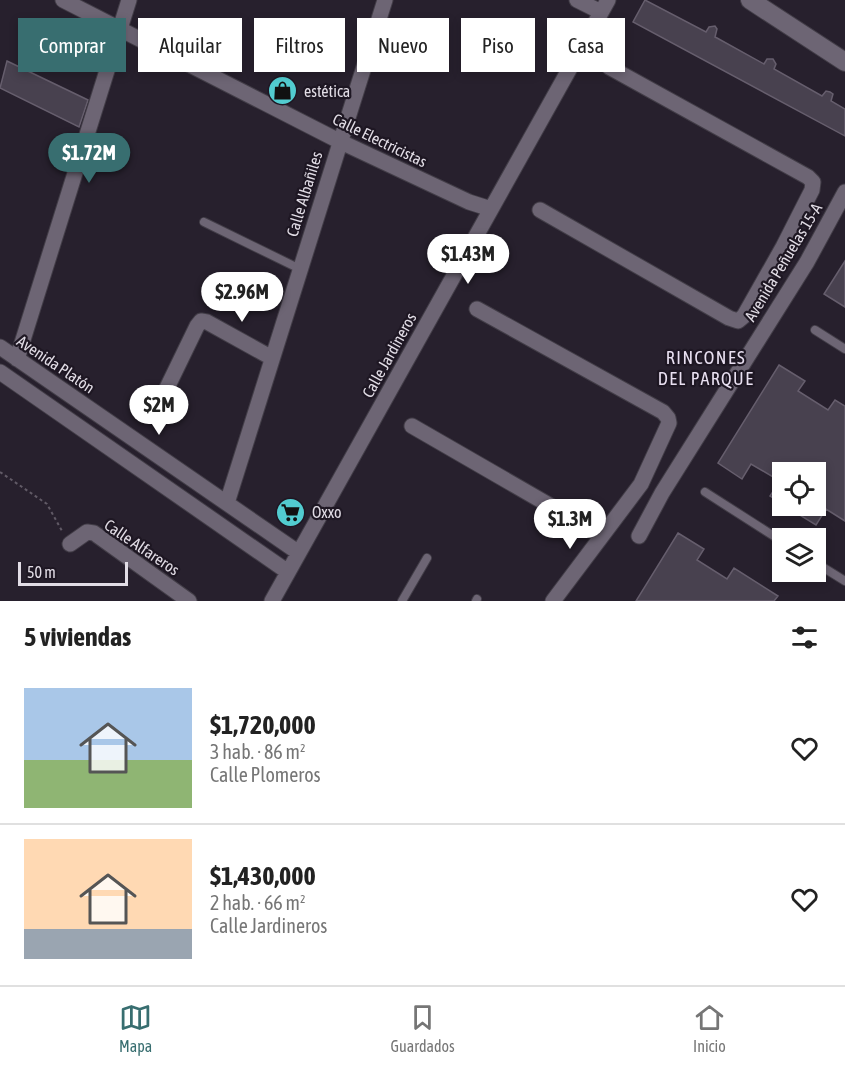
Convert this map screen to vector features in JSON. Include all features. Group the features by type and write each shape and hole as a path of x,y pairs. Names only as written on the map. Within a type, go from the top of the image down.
{"street":[{"name":"Calle Electricistas","path":"63,0 100,18"},
{"path":"123,18 129,0"},
{"name":"Calle Albañiles","path":"227,503 385,0"},
{"path":"577,0 604,6"},
{"path":"750,0 845,62"},
{"name":"Calle Jardineros","path":"272,601 604,6"},
{"name":"Calle Electricistas","path":"126,31 339,141 469,202 491,209"},
{"path":"17,359 106,72"},
{"path":"540,210 738,321 744,316 783,248 812,190 813,182 798,171 618,72"},
{"name":"Avenida Peñuelas 15-A","path":"639,536 662,492 807,262 845,192"},
{"path":"783,248 807,262"},
{"path":"773,264 797,277"},
{"path":"477,309 663,412 668,418 669,423 641,484 553,601"},
{"path":"165,392 201,321 207,322 272,358"},
{"name":"Avenida Platón","path":"0,347 299,553"},
{"path":"0,391 4,375 288,572"},
{"path":"412,426 601,535"},
{"path":"650,468 671,479"},
{"path":"641,484 662,492"},
{"name":"Calle Alfareros","path":"70,544 87,532 94,533 189,601"}],"lane":[{"path":"204,222 300,268"},
{"path":"815,330 845,349"},
{"path":"705,492 772,535"},
{"path":"402,601 427,558"},
{"path":"826,569 845,581"}],"path":[{"path":"0,472 47,504 70,544"}],"building":[{"path":"645,0 706,32 709,27 715,26 717,29 715,37 764,64 767,59 773,59 776,64 774,69 822,96 826,91 833,94 831,101 845,109 845,136 633,22"},
{"path":"7,61 18,66 18,72 30,72 88,100 79,127 0,88"},
{"path":"845,261 845,307 824,294"},
{"path":"779,365 805,381 798,391 828,410 835,400 845,406 845,521 826,509 826,462 772,462 772,476 751,464 742,479 718,463"},
{"path":"801,516 822,516 816,525"},
{"path":"678,533 704,549 697,560 727,579 734,568 778,596 774,601 636,601"}],"place":[{"name":"estética","path":"283,91"},
{"name":"Oxxo","path":"291,512"}],"district":[{"name":"RINCONES DEL PARQUE","path":"706,367"}]}
